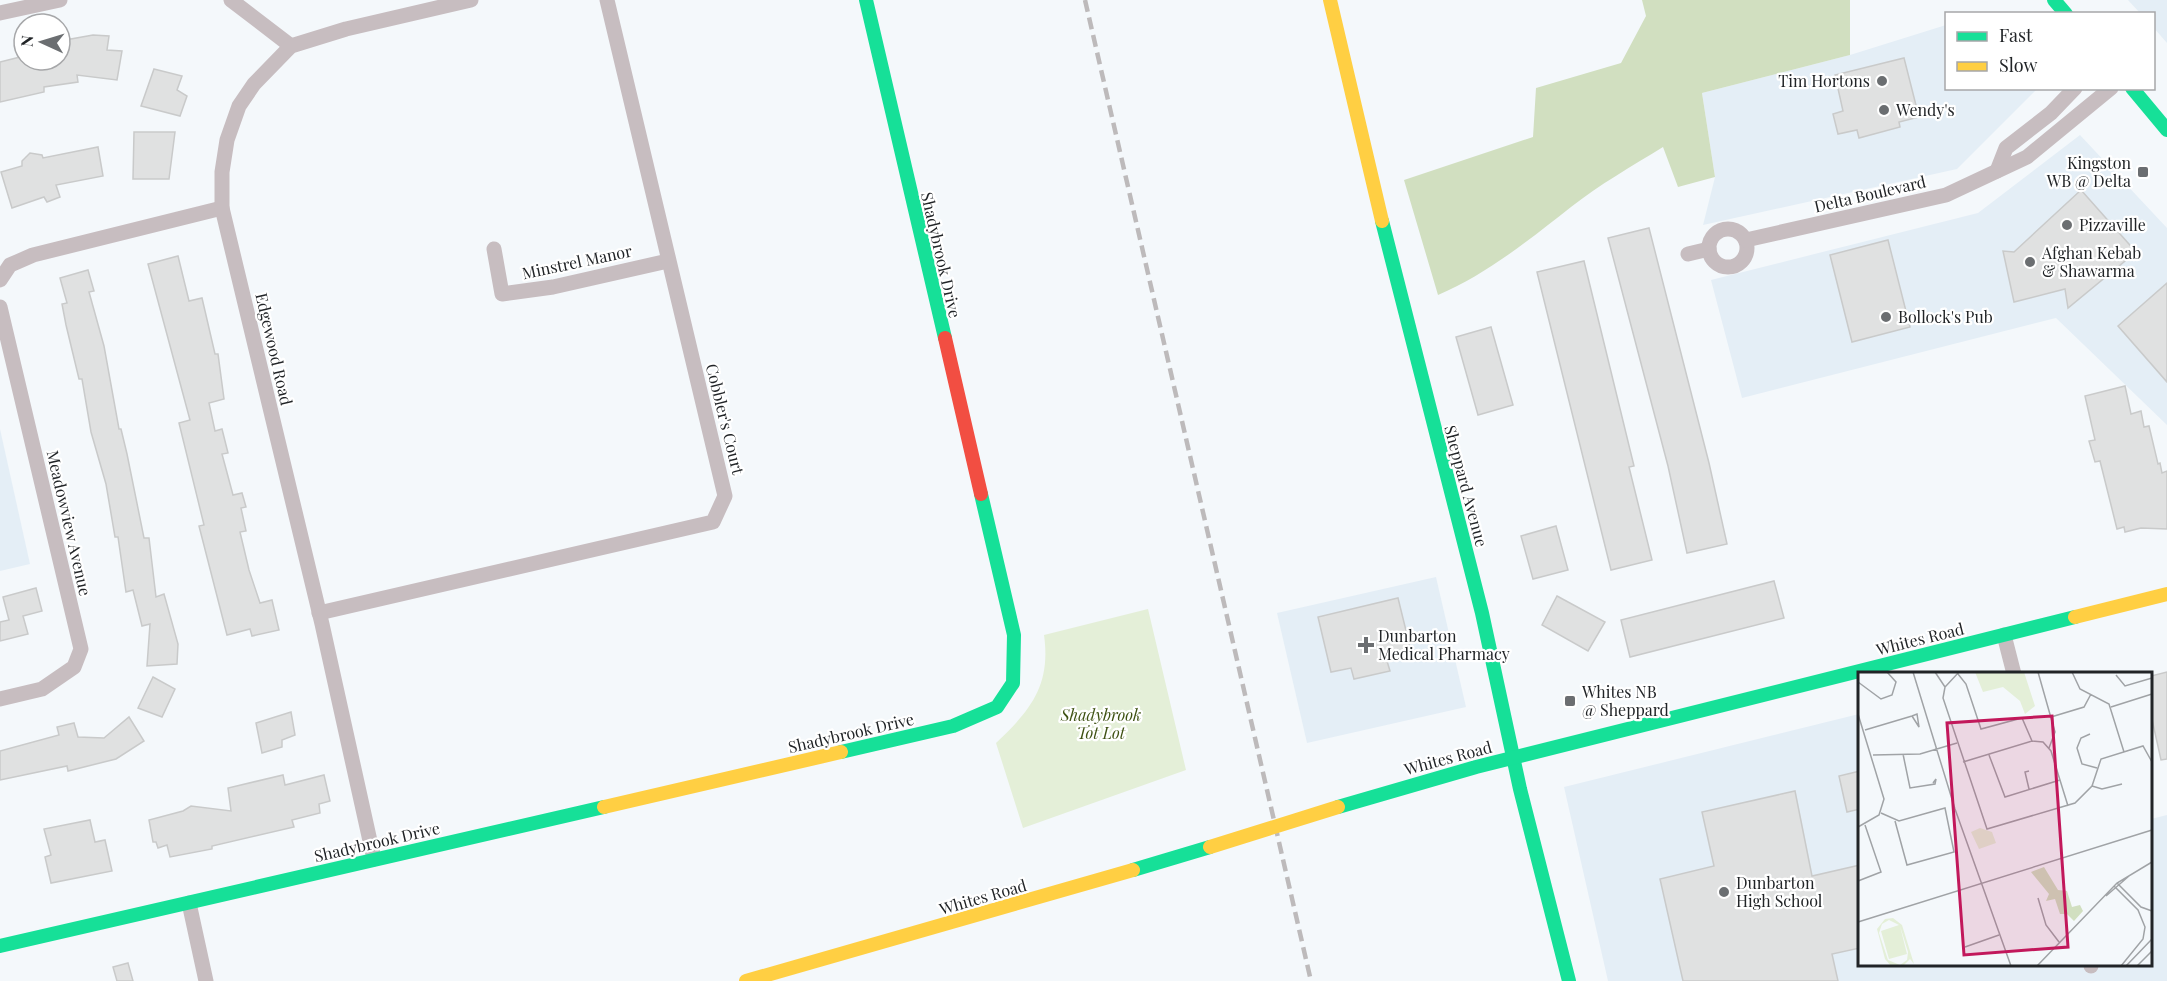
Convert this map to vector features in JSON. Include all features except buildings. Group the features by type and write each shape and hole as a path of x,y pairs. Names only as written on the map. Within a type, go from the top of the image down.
{"street":[{"path":"4,8 60,0"},
{"path":"231,0 291,46"},
{"name":"Edgewood Road","path":"374,859 319,613 222,208 222,172 227,140 239,106 254,84 291,46 346,29 471,0"},
{"name":"Cobbler's Court","path":"319,613 713,522 725,496 607,0"},
{"name":"Shadybrook Drive","path":"0,946 953,726 997,707 1013,683 1014,635 866,0"},
{"name":"Sheppard Avenue","path":"1330,0 1408,329 1482,613 1513,758 1569,981"},
{"path":"2054,0 2064,12"},
{"path":"1996,171 2006,148 2051,113 2073,90"},
{"name":"Delta Boulevard","path":"1746,240 1947,195 2026,157 2109,90"},
{"path":"2134,90 2167,130"},
{"path":"0,280 10,265 33,255 222,208"},
{"path":"1725,228 1738,231 1746,240 1744,259 1734,266 1722,266 1716,263 1709,249 1714,234 1725,228"},
{"name":"Minstrel Manor","path":"494,249 502,294 553,287 668,261"},
{"path":"1688,254 1709,249"},
{"name":"Meadowview Avenue","path":"0,306 81,649 74,668 42,689 0,699"},
{"name":"Whites Road","path":"746,981 801,968 1338,807 1513,758 2167,594"},
{"path":"2004,635 2013,672"},
{"path":"189,903 207,981"}],"shaded area":[{"path":"2128,0 2167,0 2167,43 2155,29 2155,12 2139,12"},
{"path":"1945,25 1945,90 2036,90 1957,169 1703,225 1715,177 1702,93 1850,55"},
{"path":"2080,135 2167,228 2167,425 2056,318 1742,398 1711,280 1978,213"},
{"path":"0,429 30,564 0,571"},
{"path":"1436,577 1466,707 1307,743 1277,613"},
{"name":"Dunbarton High School","path":"1858,714 1858,966 2152,966 2152,819 2167,815 2167,981 1608,981 1564,787"}],"green space":[{"path":"1642,0 1850,0 1850,55 1702,93 1715,177 1678,187 1663,147 1593,191 1491,267 1438,295 1404,180 1533,137 1536,88 1621,63 1646,16"},
{"name":"Shadybrook Tot Lot","path":"1148,609 1186,770 1023,828 996,743 1019,719 1036,695 1044,668 1044,635"}],"railway":[{"path":"1085,0 1311,981"}],"traffic: fast":[{"path":"866,0 945,338"},
{"path":"2054,0 2064,12"},
{"path":"2134,90 2167,130"},
{"path":"1382,221 1482,613 1520,789 1569,981"},
{"path":"841,752 953,726 997,707 1013,683 1014,635 981,494"},
{"path":"1338,807 1476,767 2075,617"},
{"path":"0,946 604,807"},
{"path":"1133,870 1210,847"}],"traffic: slow":[{"path":"1330,0 1382,221"},
{"path":"2075,617 2167,594"},
{"path":"604,807 841,752"},
{"path":"1210,847 1338,807"},
{"path":"746,981 1133,870"}],"traffic: jam":[{"path":"945,338 981,494"}],"place":[{"name":"Tim Hortons","path":"1882,81"},
{"name":"Wendy's","path":"1884,110"},
{"name":"Kingston WB @ Delta","path":"2143,172"},
{"name":"Pizzaville","path":"2067,225"},
{"name":"Afghan Kebab & Shawarma","path":"2030,262"},
{"name":"Bollock's Pub","path":"1886,317"},
{"name":"Dunbarton Medical Pharmacy","path":"1366,645"},
{"name":"Whites NB @ Sheppard","path":"1570,701"},
{"name":"Dunbarton High School","path":"1724,892"}]}
